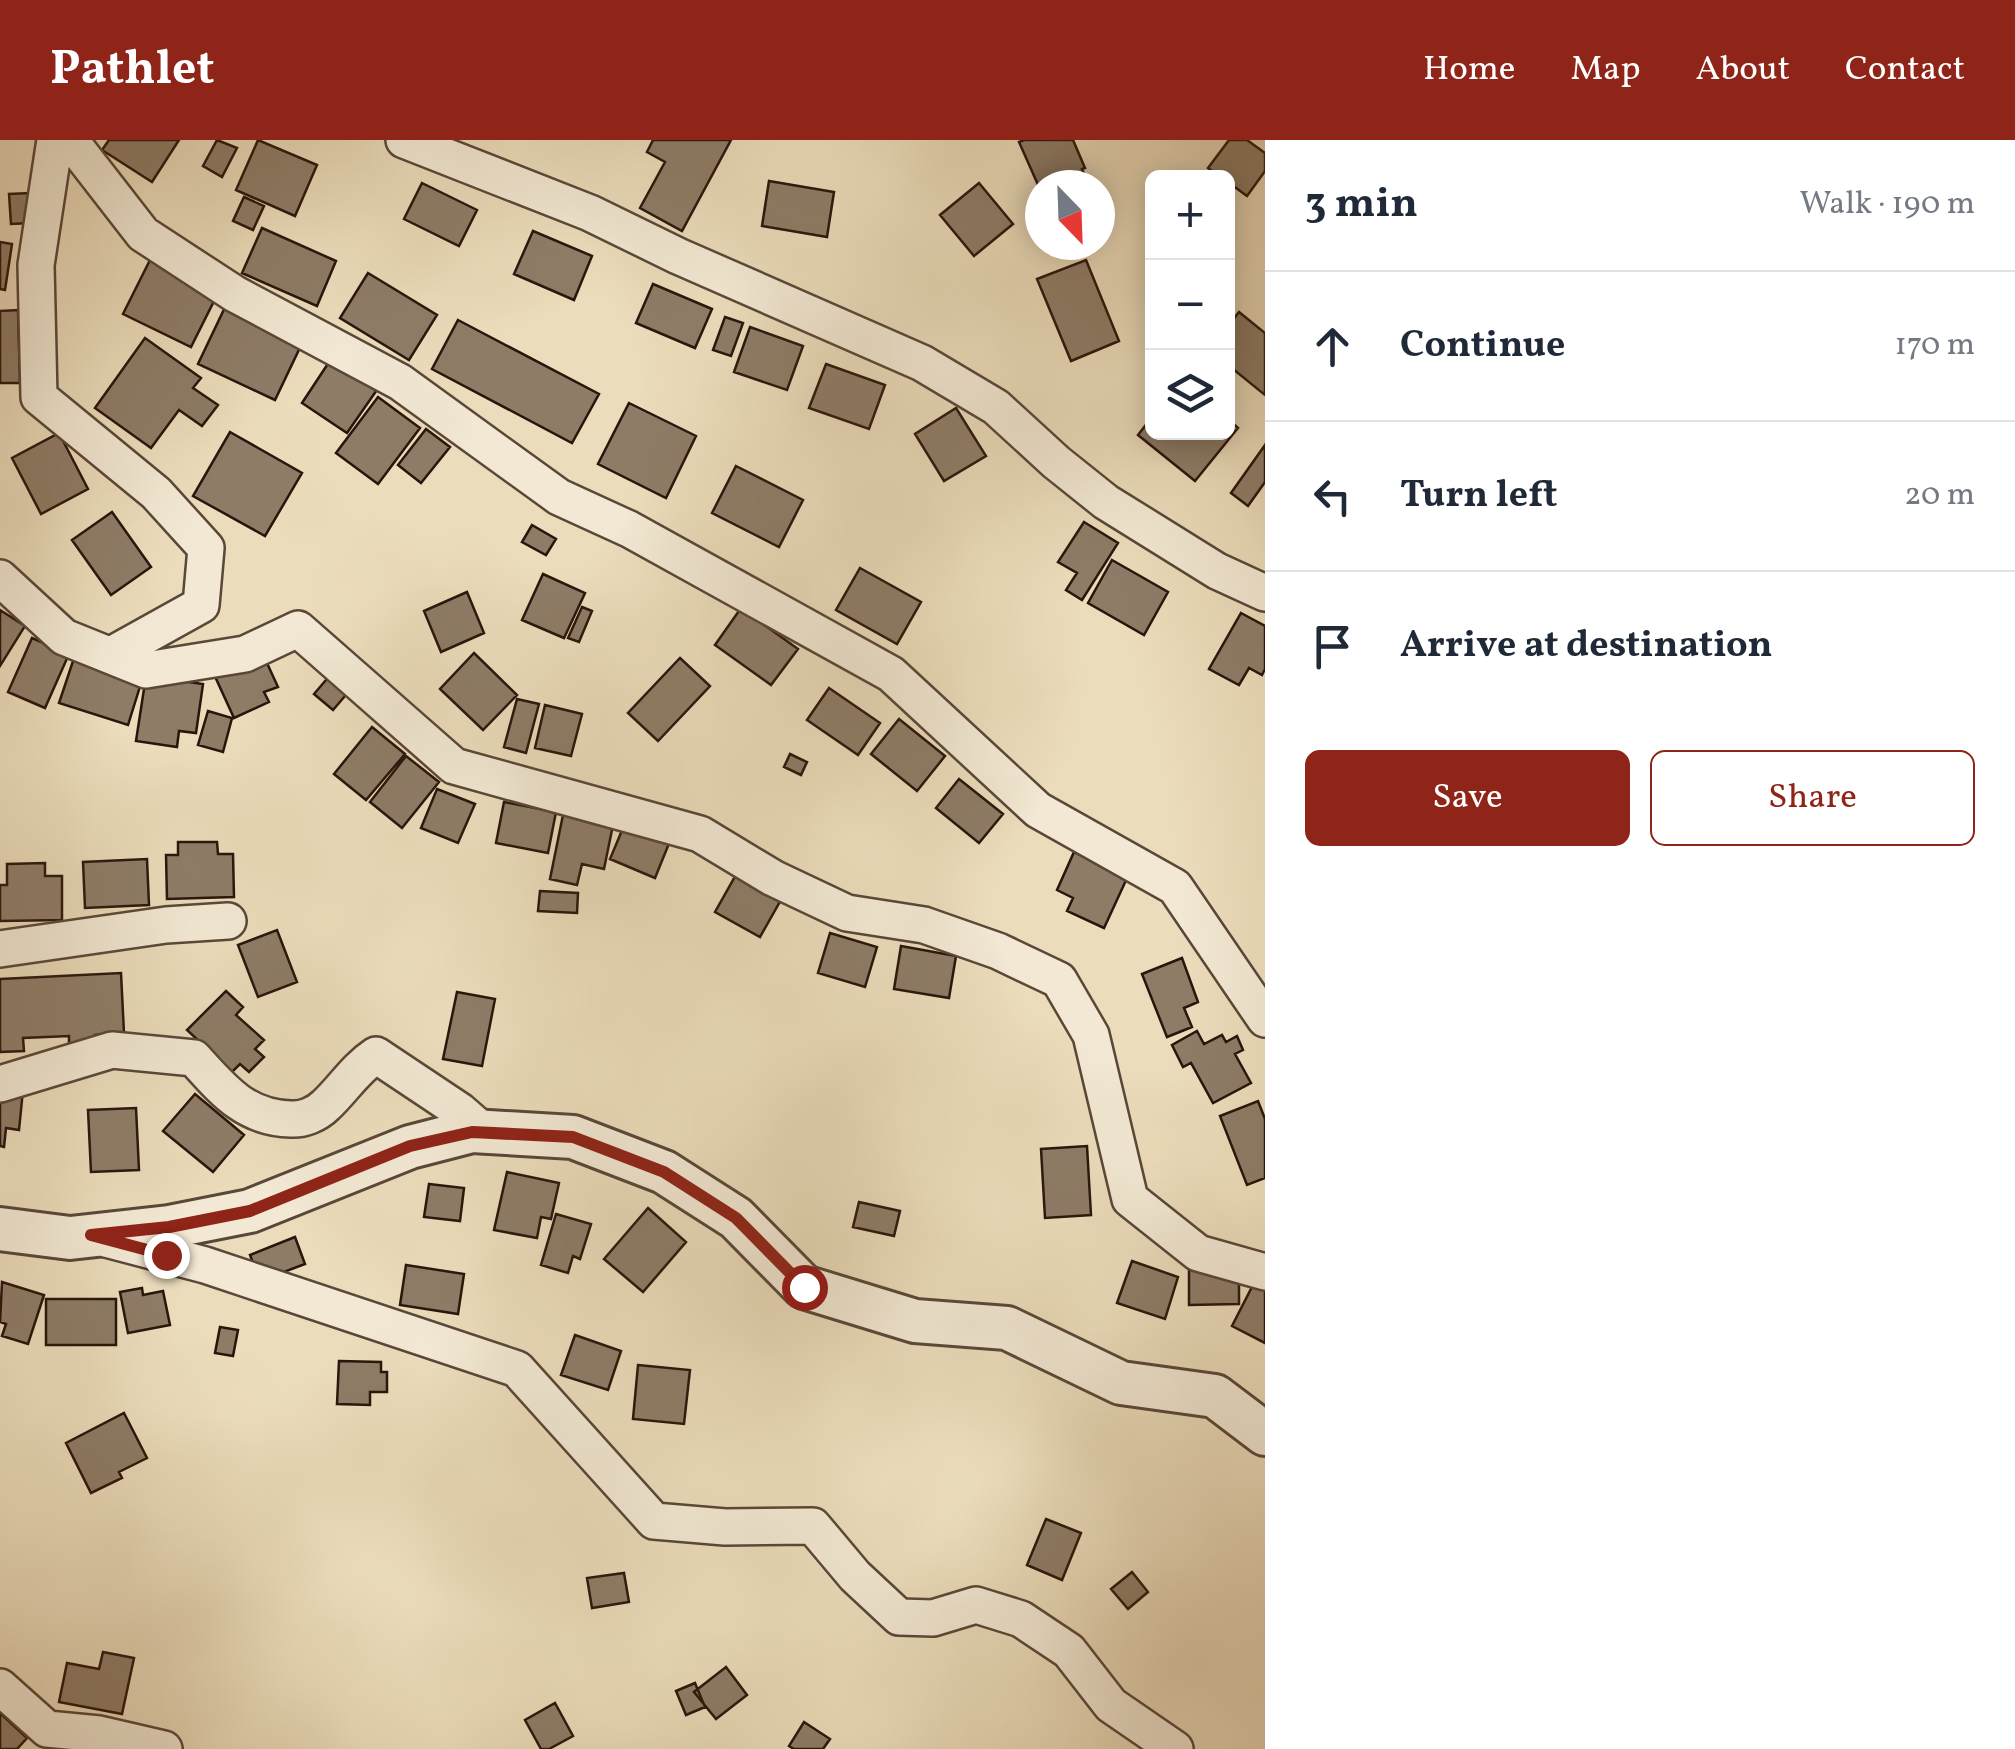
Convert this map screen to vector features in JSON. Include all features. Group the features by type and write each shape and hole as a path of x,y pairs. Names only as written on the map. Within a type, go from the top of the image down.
{"street":[{"path":"55,140 36,265 39,397 156,493 206,548 201,605 111,655"},
{"path":"70,140 143,234 236,294 400,382 559,497 629,529 891,674 1038,810 1175,887 1265,1018"},
{"path":"404,140 590,212 678,256 922,363 996,407 1106,502 1217,571 1265,593"},
{"path":"0,578 64,637 146,670 245,654 298,628 454,766 700,834 772,878 846,913 924,926 998,951 1058,980 1090,1035 1130,1198 1198,1254 1265,1272"},
{"path":"0,949 166,926 228,922"},
{"path":"0,1084 112,1050 194,1058 248,1111 272,1119 302,1120 325,1106 358,1067 376,1055 460,1111 484,1132"},
{"path":"0,1228 70,1238 169,1227 250,1211 410,1146 472,1132 573,1137 664,1172 736,1218 804,1287 915,1321 1007,1328 1121,1383 1214,1396 1265,1434"},
{"path":"91,1235 204,1265 517,1369 654,1521 725,1527 814,1526 854,1576 899,1617 933,1618 976,1605 1021,1618 1069,1651 1111,1705 1175,1749"},
{"path":"0,1686 46,1729 98,1734 164,1749"}],"building":[{"path":"109,140 179,140 152,182 102,150"},
{"path":"217,140 237,148 222,177 203,166"},
{"path":"258,140 317,165 295,216 236,190"},
{"path":"653,140 731,140 682,231 640,208 665,162 647,152"},
{"path":"1073,140 1085,168 1031,170 1019,142"},
{"path":"1229,140 1247,140 1265,153 1265,171 1247,196 1235,187 1235,170 1208,168"},
{"path":"769,181 834,192 827,237 762,226"},
{"path":"422,183 477,210 459,246 404,219"},
{"path":"979,183 1013,224 974,256 940,215"},
{"path":"30,193 31,223 11,224 9,194"},
{"path":"244,197 264,206 253,230 233,221"},
{"path":"262,228 336,261 317,306 242,273"},
{"path":"533,231 592,256 574,300 514,274"},
{"path":"0,242 12,244 5,290 0,289"},
{"path":"153,254 221,287 191,347 123,314"},
{"path":"1086,260 1119,341 1071,361 1037,279"},
{"path":"368,273 437,315 409,360 340,318"},
{"path":"653,284 712,309 695,348 636,323"},
{"path":"228,301 305,337 275,400 198,364"},
{"path":"18,310 20,383 0,383 0,311"},
{"path":"1239,312 1265,333 1265,395 1235,371 1235,317"},
{"path":"725,317 743,323 731,356 713,350"},
{"path":"458,320 599,394 572,443 432,369"},
{"path":"750,327 803,346 787,390 734,372"},
{"path":"145,338 201,378 193,388 218,405 202,426 179,410 151,448 95,408"},
{"path":"335,353 381,384 347,433 302,403"},
{"path":"826,364 885,385 869,429 809,408"},
{"path":"378,397 420,428 378,484 336,453"},
{"path":"629,403 696,436 666,498 598,464"},
{"path":"956,408 986,456 944,481 915,434"},
{"path":"1145,426 1145,440 1228,440 1195,481 1138,435"},
{"path":"426,429 450,447 421,483 398,465"},
{"path":"230,432 302,473 265,536 193,496"},
{"path":"59,433 88,489 41,514 12,458"},
{"path":"1265,445 1265,482 1248,506 1231,493"},
{"path":"736,466 803,500 779,547 712,513"},
{"path":"112,512 151,567 111,595 72,540"},
{"path":"1084,522 1118,543 1082,600 1066,590 1077,573 1058,562"},
{"path":"532,525 556,539 546,555 522,542"},
{"path":"1112,560 1168,592 1144,635 1088,603"},
{"path":"860,568 921,602 897,644 836,610"},
{"path":"543,574 585,593 564,638 522,620"},
{"path":"467,592 484,633 441,652 424,611"},
{"path":"582,607 592,611 579,642 568,638"},
{"path":"741,608 798,649 771,685 715,645"},
{"path":"0,610 25,626 0,666"},
{"path":"1241,613 1265,626 1265,669 1262,675 1249,668 1239,685 1209,669"},
{"path":"32,638 69,654 45,708 8,692"},
{"path":"261,650 278,687 264,692 269,702 234,718 213,672"},
{"path":"474,653 517,695 483,730 440,689"},
{"path":"74,658 142,680 128,725 59,703"},
{"path":"680,658 710,686 658,741 628,713"},
{"path":"332,673 351,689 333,710 314,694"},
{"path":"146,676 203,684 196,733 179,731 177,747 136,741"},
{"path":"829,688 880,723 858,755 807,720"},
{"path":"517,699 539,704 526,753 504,747"},
{"path":"545,705 582,714 571,756 535,748"},
{"path":"208,711 232,718 223,752 198,745"},
{"path":"899,719 945,756 917,791 871,754"},
{"path":"372,727 405,754 366,800 334,774"},
{"path":"790,754 807,762 801,775 784,767"},
{"path":"406,756 439,782 402,828 370,802"},
{"path":"959,779 1003,814 979,843 936,808"},
{"path":"437,789 475,804 458,843 421,828"},
{"path":"504,802 556,812 548,853 496,843"},
{"path":"564,810 614,820 604,869 582,864 577,885 550,879"},
{"path":"625,823 670,841 655,878 610,859"},
{"path":"178,842 217,842 218,854 233,854 234,897 167,899 166,855 178,855"},
{"path":"1074,852 1128,876 1104,928 1067,911 1073,898 1057,890"},
{"path":"147,859 149,905 85,908 83,862"},
{"path":"45,863 45,876 62,876 62,920 0,921 0,885 7,885 7,864"},
{"path":"737,873 782,898 760,937 715,912"},
{"path":"540,891 578,893 577,913 538,911"},
{"path":"277,930 297,982 258,997 238,945"},
{"path":"830,933 877,947 865,987 818,973"},
{"path":"901,946 956,956 949,998 894,989"},
{"path":"1182,958 1198,1002 1184,1008 1192,1027 1167,1037 1142,974"},
{"path":"121,973 124,1033 95,1035 95,1044 69,1045 69,1036 23,1038 24,1051 0,1052 0,979"},
{"path":"226,991 243,1007 236,1015 264,1040 255,1049 264,1057 249,1072 240,1064 232,1072 187,1030"},
{"path":"457,992 495,999 482,1066 443,1059"},
{"path":"1197,1031 1204,1044 1222,1035 1226,1042 1237,1036 1243,1050 1235,1054 1251,1083 1213,1103 1191,1063 1183,1067 1172,1045"},
{"path":"0,1088 23,1090 19,1130 6,1128 4,1147 0,1146"},
{"path":"195,1094 244,1135 213,1172 163,1131"},
{"path":"1258,1101 1265,1119 1265,1178 1247,1185 1220,1116"},
{"path":"136,1108 139,1170 91,1172 88,1110"},
{"path":"1087,1146 1091,1215 1045,1218 1041,1149"},
{"path":"507,1172 559,1183 551,1219 541,1217 537,1238 494,1230"},
{"path":"429,1184 464,1188 460,1221 424,1217"},
{"path":"859,1202 900,1211 894,1236 853,1227"},
{"path":"648,1208 686,1242 643,1292 604,1259"},
{"path":"556,1214 591,1224 580,1259 573,1256 568,1273 541,1265"},
{"path":"295,1237 305,1264 260,1281 250,1255"},
{"path":"1132,1261 1178,1277 1165,1319 1117,1303"},
{"path":"406,1265 464,1274 458,1314 400,1305"},
{"path":"1239,1269 1239,1304 1189,1305 1189,1270"},
{"path":"2,1282 44,1295 28,1344 2,1336 6,1324 0,1322"},
{"path":"1254,1283 1265,1289 1265,1343 1232,1326"},
{"path":"142,1288 143,1295 163,1291 170,1325 128,1333 120,1292"},
{"path":"46,1299 116,1299 116,1345 46,1345"},
{"path":"220,1327 238,1330 233,1356 215,1353"},
{"path":"575,1335 621,1351 608,1390 561,1375"},
{"path":"339,1361 381,1362 381,1372 387,1372 387,1392 370,1392 370,1405 337,1404"},
{"path":"638,1365 690,1370 684,1424 633,1419"},
{"path":"124,1413 147,1458 119,1472 122,1478 91,1493 66,1443"},
{"path":"1046,1519 1081,1533 1062,1580 1027,1565"},
{"path":"1132,1572 1148,1592 1128,1609 1111,1589"},
{"path":"624,1573 629,1602 592,1608 587,1578"},
{"path":"103,1652 134,1658 122,1714 59,1702 67,1663 99,1669"},
{"path":"726,1667 747,1695 716,1719 694,1692"},
{"path":"695,1683 705,1707 686,1715 676,1691"},
{"path":"555,1703 573,1736 549,1749 541,1749 525,1720"},
{"path":"0,1713 27,1738 17,1749 0,1749"},
{"path":"804,1722 830,1739 823,1749 789,1746"}],"route":[{"path":"166,1255 91,1235 169,1227 250,1211 410,1146 472,1132 573,1137 664,1172 736,1218 804,1287"}]}
